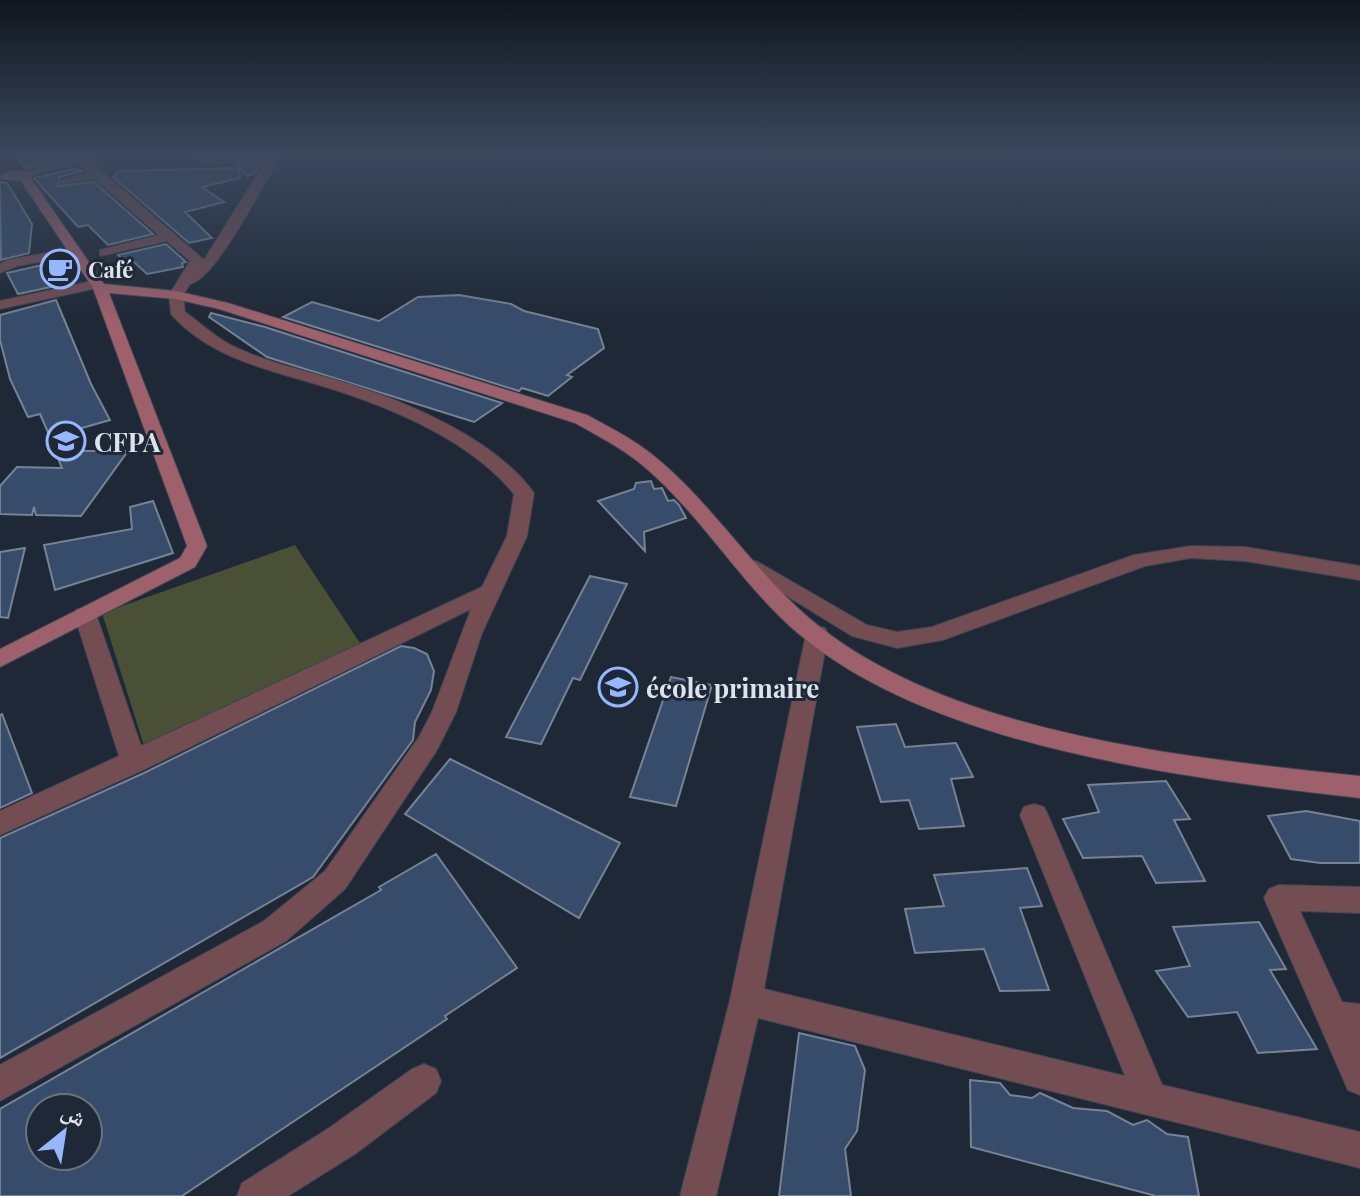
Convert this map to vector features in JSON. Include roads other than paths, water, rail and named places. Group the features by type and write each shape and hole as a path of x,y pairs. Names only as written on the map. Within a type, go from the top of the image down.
{"main road":[{"path":"0,659 188,562 197,546 99,286 41,210"},
{"path":"99,286 176,295 223,306 581,419 623,441 659,471 803,624 864,668 933,701 1041,735 1155,758 1360,787"}],"street":[{"path":"0,1084 275,931 335,880 428,743 444,712 489,592 517,536 524,493 515,479 480,452 358,392 265,365 226,349 178,314 176,295 186,283 197,260 137,210"},
{"path":"176,295 213,258 242,210"},
{"path":"105,253 168,237"},
{"path":"0,269 13,263 73,252"},
{"path":"0,305 99,286"},
{"path":"749,566 860,631 897,640 935,634 1141,560 1191,552 1245,554 1360,573"},
{"path":"0,824 489,592"},
{"path":"85,614 134,763"},
{"path":"698,1196 746,1000 817,634"},
{"path":"1034,815 1152,1101"},
{"path":"1360,900 1279,898 1346,1018 1360,1078"},
{"path":"746,1000 1360,1150"},
{"path":"255,1196 342,1141 424,1081"}],"place":[{"name":"Café","path":"60,269"},
{"name":"CFPA","path":"66,441"},
{"name":"école primaire","path":"618,687"}]}
